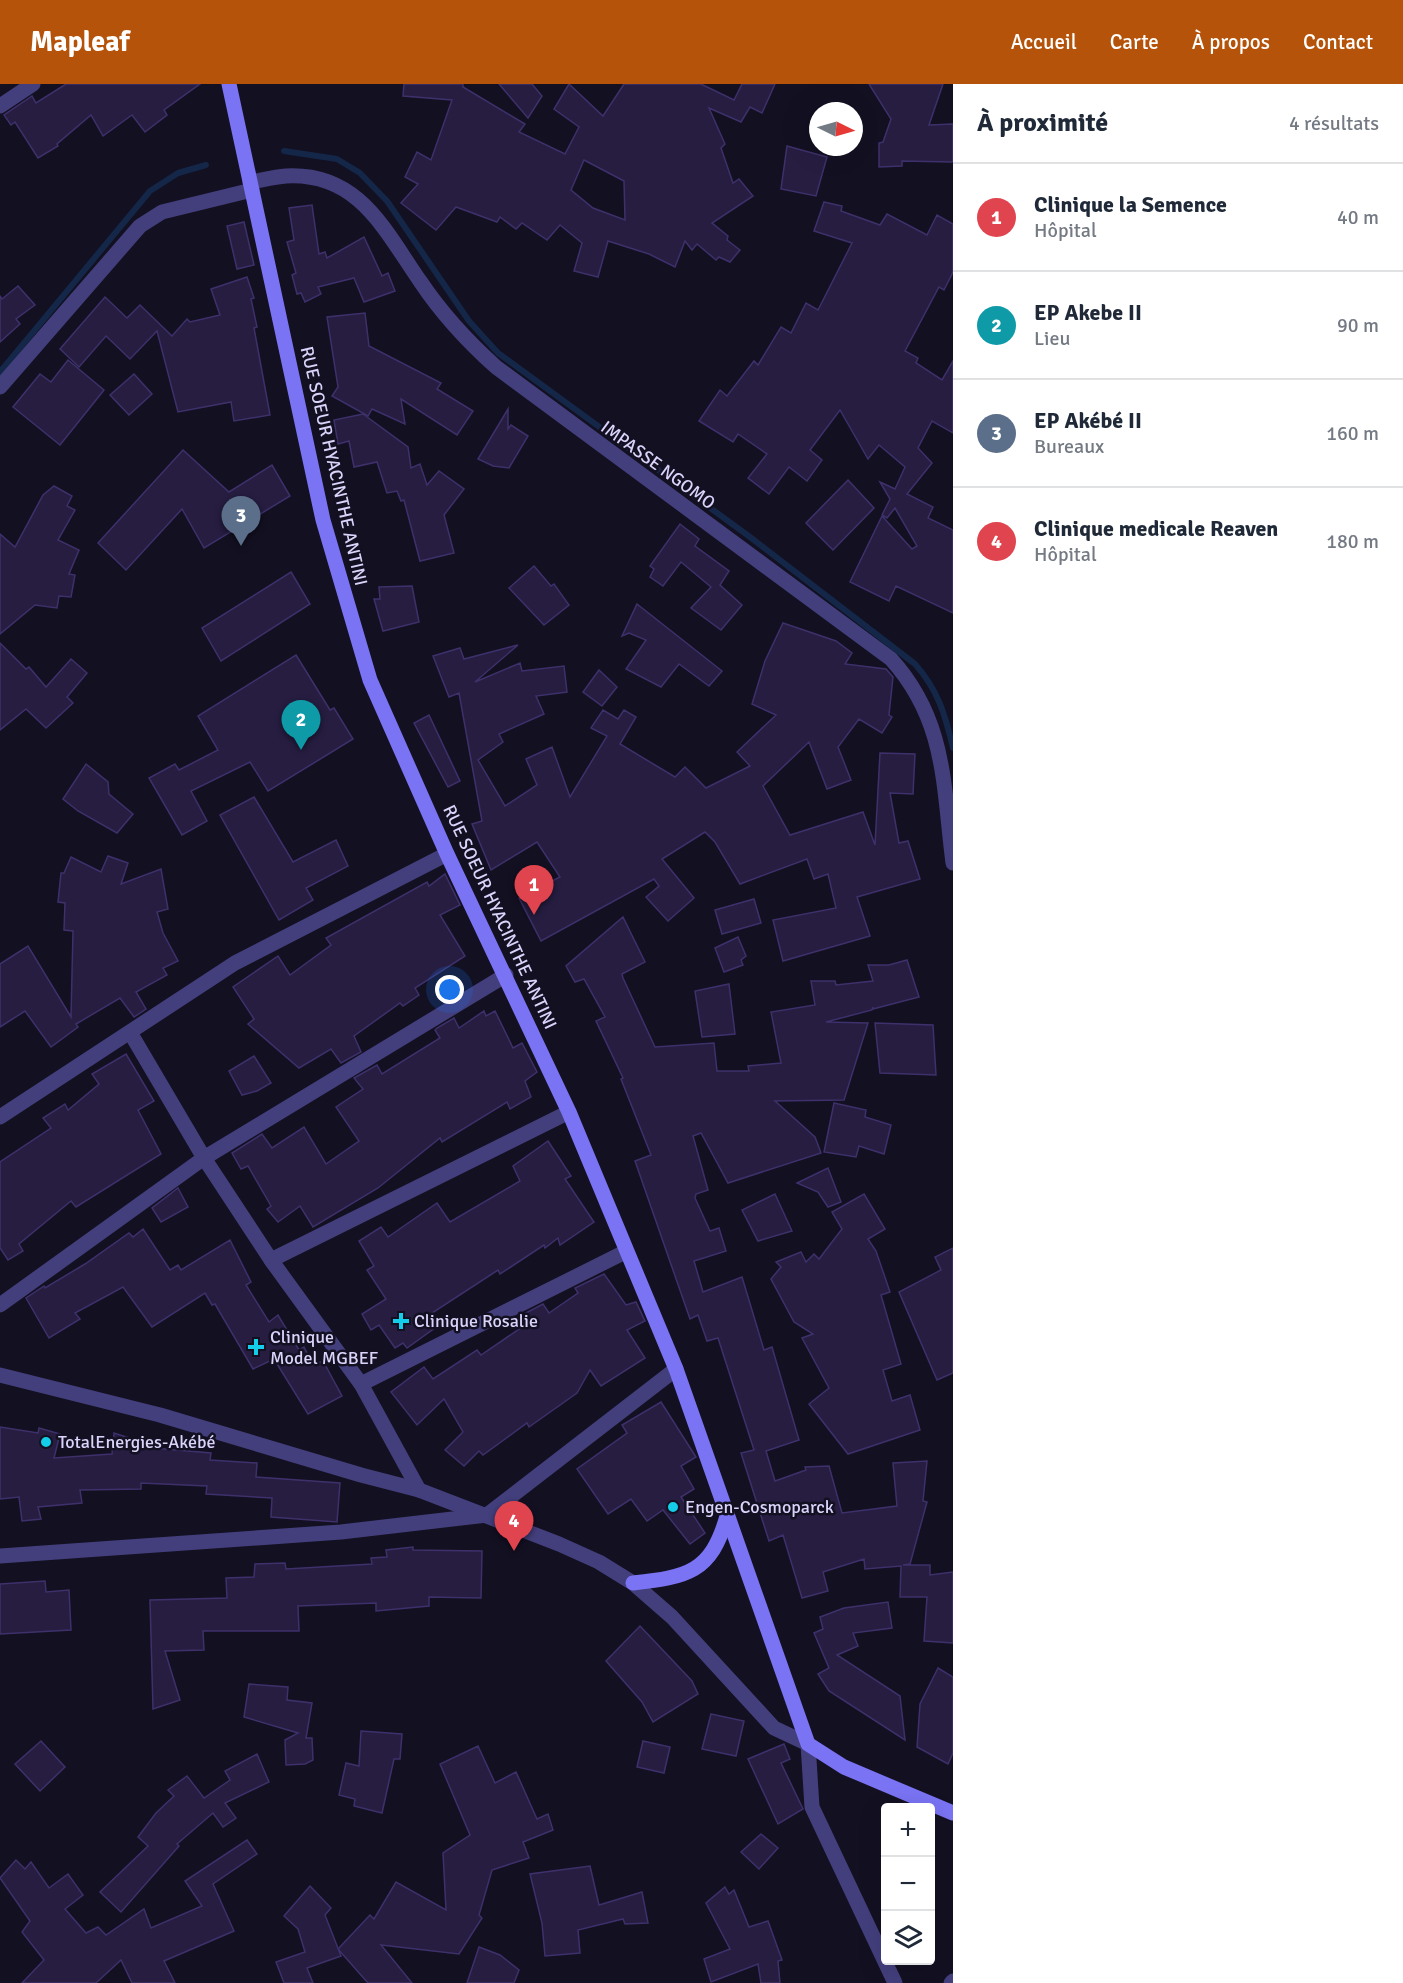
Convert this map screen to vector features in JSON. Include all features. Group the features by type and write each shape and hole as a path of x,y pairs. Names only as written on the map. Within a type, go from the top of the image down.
{"main road":[{"name":"RUE SOEUR HYACINTHE ANTINI","path":"229,84 323,520 356,636 383,711 447,854 569,1112 625,1252 676,1369 808,1744"},
{"path":"633,1582 682,1576 701,1565 720,1541 727,1516"},
{"path":"808,1744 844,1767 953,1813"}],"street":[{"path":"0,105 33,84"},
{"name":"IMPASSE NGOMO","path":"0,387 140,226 162,212 286,176 324,181 360,199 376,217 420,282 459,333 496,367 891,660 907,677 923,706 938,747 948,796 953,863"},
{"path":"0,1117 131,1034 235,963 447,854"},
{"path":"0,1305 204,1158 506,975"},
{"path":"131,1034 204,1158 271,1260 361,1384 419,1490"},
{"path":"271,1260 569,1112"},
{"path":"361,1384 625,1252"},
{"path":"0,1556 341,1532 487,1515 676,1369"},
{"path":"0,1375 125,1406 419,1490 559,1544 598,1562 633,1582 672,1617 774,1728 808,1744 812,1807 896,1983"}],"building":[{"path":"66,84 200,84 164,110 167,115 145,132 132,115 103,136 91,115 57,144 58,146 38,158 15,122 11,125 4,115 32,96 36,103"},
{"path":"404,84 463,84 463,87 525,124 519,132 565,154 579,127 554,109 569,84 603,116 624,84 701,84 734,100 742,84 775,84 762,113 750,107 741,122 709,108 725,144 721,148 733,183 739,179 753,196 712,223 728,236 727,240 740,250 730,262 719,257 716,260 697,244 692,250 685,241 675,267 649,254 608,241 598,277 574,271 582,243 560,225 547,240 522,223 516,229 500,217 497,222 456,207 436,230 401,203 418,184 405,177 417,152 431,160 452,100 403,96","holes":["584,160 624,181 625,220 593,208 571,190"]},
{"path":"499,84 532,84 542,96 528,118"},
{"path":"869,84 943,84 929,125 953,124 953,162 902,161 902,166 879,167 879,143 883,142 891,119"},
{"path":"787,146 809,152 809,156 827,157 816,196 781,189"},
{"path":"824,202 842,206 841,211 880,225 887,214 927,235 937,215 953,224 953,272 944,290 939,287 905,351 918,358 916,363 942,380 953,361 953,433 932,421 918,448 932,463 907,494 933,507 928,518 953,530 953,613 896,586 889,601 850,582 882,516 912,549 917,546 895,508 887,518 882,515 890,499 880,482 895,489 905,467 879,445 868,459 840,410 810,450 822,460 807,481 789,467 769,494 748,478 767,454 738,434 733,442 699,421 720,390 727,396 754,361 758,365 781,327 791,333 806,303 818,310 852,243 814,231"},
{"path":"312,205 319,254 325,252 327,258 364,237 382,276 388,273 395,291 364,302 354,278 318,287 321,294 305,302 301,293 297,294 292,275 296,273 287,242 294,240 289,208"},
{"path":"244,222 254,265 237,269 227,226"},
{"path":"247,277 254,298 251,299 257,327 254,328 270,415 234,421 231,402 178,412 157,331 130,359 106,336 79,367 60,349 105,297 127,318 140,305 172,336 187,319 190,322 220,315 211,289"},
{"path":"18,286 35,305 16,319 20,324 0,342 0,296 2,299"},
{"path":"365,313 369,346 441,383 437,389 473,411 457,435 401,399 405,424 372,409 368,416 332,396 338,387 327,317"},
{"path":"68,360 104,390 60,445 13,407 40,374 51,382"},
{"path":"134,374 152,394 129,415 110,395"},
{"path":"508,409 508,429 511,425 528,436 509,468 493,466 478,459"},
{"path":"363,414 408,447 411,468 420,464 427,485 439,471 464,489 444,515 454,553 420,561 404,500 401,501 397,491 387,493 377,462 354,467 349,441 338,444 334,420"},
{"path":"183,450 229,492 272,465 290,496 204,548 182,509 126,570 98,543"},
{"path":"848,480 874,508 833,550 806,523"},
{"path":"54,486 72,496 67,506 75,510 58,540 79,550 69,574 75,575 71,597 59,596 57,608 35,605 0,634 0,534 15,547 43,495"},
{"path":"680,524 699,539 695,546 729,571 720,585 742,605 721,630 691,608 711,587 681,562 663,586 650,577 654,569 650,566"},
{"path":"534,566 551,586 554,584 569,605 544,625 509,588"},
{"path":"291,572 310,604 221,661 202,628"},
{"path":"412,586 419,622 383,631 374,599 380,599 379,587"},
{"path":"637,604 722,671 709,686 679,664 661,687 626,669 646,640 629,633 622,636"},
{"path":"783,623 836,641 852,653 845,664 886,669 893,677 889,715 892,717 882,733 859,719 838,747 851,780 827,789 809,742 763,786 790,835 863,812 875,845 880,753 915,754 913,794 890,793 899,843 908,841 920,879 857,897 870,936 783,961 773,920 836,908 828,874 814,879 807,859 740,884 715,842 705,832 662,859 694,898 668,921 646,897 659,886 654,879 541,941 519,898 560,877 537,842 491,870 472,824 482,821 459,693 449,697 433,656 460,648 464,659 518,645 475,682 520,663 522,671 564,666 567,692 536,696 544,714 499,734 503,742 478,760 505,806 537,785 526,759 552,747 570,797 607,736 591,728 603,710 618,719 624,710 636,717 620,744 675,777 685,767 706,788 750,766 737,752 776,715 752,704 765,661"},
{"path":"0,643 26,669 29,667 46,687 71,659 87,673 67,697 73,703 46,728 26,709 0,730"},
{"path":"296,655 330,710 334,708 353,739 268,791 250,762 191,791 207,821 182,835 149,778 175,764 179,770 218,750 198,716"},
{"path":"599,670 617,687 602,706 583,692"},
{"path":"429,715 460,781 448,787 414,723"},
{"path":"86,764 108,782 109,794 133,814 117,833 78,811 63,799"},
{"path":"254,797 293,862 336,840 348,866 306,888 313,900 279,920 220,815"},
{"path":"108,856 128,863 121,884 161,869 168,909 157,912 163,933 178,961 163,968 167,975 136,992 146,1009 134,1017 120,998 76,1024 78,1027 51,1047 25,1011 0,1027 0,964 28,946 71,1017 73,931 64,930 65,903 58,902 61,873 64,873 71,857 101,872"},
{"path":"445,874 460,905 440,915 465,956 415,988 419,995 403,1006 400,1003 354,1036 361,1052 341,1063 331,1049 299,1068 248,1024 254,1019 233,987 278,956 290,975 331,945 326,938 427,882 429,886"},
{"path":"754,899 761,923 722,934 715,910"},
{"path":"623,917 645,962 622,974 655,1047 714,1043 717,1071 749,1071 748,1066 781,1063 771,1012 815,1005 811,981 835,981 836,985 873,981 868,965 889,965 907,960 919,997 873,1009 873,1007 872,1010 826,1022 868,1023 844,1100 775,1101 815,1137 821,1153 728,1183 701,1133 693,1136 708,1190 696,1194 695,1198 710,1231 719,1228 726,1251 694,1261 703,1292 742,1277 764,1350 772,1347 799,1440 766,1451 775,1481 806,1470 805,1467 829,1466 842,1513 897,1506 893,1463 927,1461 923,1501 927,1502 910,1564 903,1565 930,1565 930,1575 953,1572 953,1643 924,1641 927,1597 900,1597 901,1566 865,1569 864,1559 823,1572 828,1591 802,1598 783,1535 769,1541 741,1453 754,1450 718,1338 707,1341 698,1315 690,1319 635,1161 651,1155 621,1079 623,1078 596,1021 605,1017 584,979 575,982 566,966"},
{"path":"738,937 746,956 741,960 743,965 724,972 715,948"},
{"path":"729,984 735,1034 702,1037 695,991"},
{"path":"484,1011 486,1016 495,1011 513,1048 522,1043 537,1072 525,1081 531,1097 510,1109 507,1102 442,1142 440,1138 378,1188 313,1227 300,1206 278,1222 267,1209 271,1206 248,1166 241,1169 232,1153 262,1134 272,1148 304,1127 326,1164 359,1141 336,1107 363,1089 354,1078 377,1065 382,1074 440,1038 435,1030 437,1028 454,1018 459,1028"},
{"path":"875,1023 933,1025 936,1075 880,1073"},
{"path":"126,1054 154,1101 138,1110 161,1154 76,1207 71,1201 19,1244 23,1251 8,1260 0,1248 0,1162 51,1128 43,1118 65,1104 68,1110 99,1084 92,1074"},
{"path":"254,1056 271,1083 257,1091 242,1095 229,1071"},
{"path":"834,1103 866,1110 865,1117 891,1125 884,1154 859,1146 856,1157 824,1152"},
{"path":"548,1141 571,1176 565,1179 594,1222 560,1245 558,1238 500,1274 498,1270 432,1313 439,1325 407,1348 403,1343 395,1348 379,1325 371,1330 362,1314 386,1299 367,1270 374,1266 359,1241 381,1227 388,1237 437,1203 450,1222 520,1181 513,1166"},
{"path":"828,1168 841,1202 828,1207 818,1192 797,1183"},
{"path":"178,1188 188,1207 161,1222 152,1208"},
{"path":"775,1194 792,1231 758,1241 742,1210"},
{"path":"864,1194 885,1229 868,1239 876,1251 890,1292 881,1295 901,1364 883,1370 892,1401 910,1395 920,1430 848,1454 809,1404 829,1388 802,1338 813,1334 794,1322 771,1279 781,1267 776,1262 801,1252 806,1262 814,1254 819,1259 842,1229 832,1212"},
{"path":"143,1229 170,1270 178,1265 181,1270 230,1240 251,1282 246,1285 269,1322 278,1315 299,1350 304,1347 313,1365 323,1361 342,1396 308,1414 274,1359 253,1369 215,1304 212,1305 205,1293 152,1327 123,1287 75,1313 80,1319 49,1338 26,1298 85,1264 129,1233 133,1237"},
{"path":"953,1248 953,1373 937,1380 899,1292 941,1270 935,1257"},
{"path":"604,1274 626,1305 636,1302 645,1321 627,1330 645,1358 601,1386 590,1370 577,1393 529,1427 527,1423 483,1455 479,1451 464,1466 445,1450 463,1432 444,1399 417,1425 391,1392 424,1367 433,1379 477,1350 481,1355 525,1325 519,1318 526,1313 543,1304 549,1313 578,1293 575,1288"},
{"path":"661,1402 696,1457 681,1466 694,1489 681,1497 705,1533 690,1544 663,1510 647,1521 631,1499 608,1514 577,1469 627,1433 622,1425"},
{"path":"0,1427 38,1433 39,1428 60,1434 54,1458 112,1454 114,1433 142,1442 142,1447 211,1453 210,1460 257,1463 256,1477 340,1483 337,1522 271,1517 272,1498 206,1494 207,1486 141,1483 141,1489 80,1490 82,1503 38,1507 41,1519 22,1521 19,1497 0,1499"},
{"path":"413,1547 413,1550 482,1551 481,1598 429,1597 429,1606 376,1611 376,1603 298,1606 299,1631 203,1631 204,1650 165,1651 180,1700 153,1709 150,1600 227,1598 226,1578 254,1577 255,1564 285,1563 286,1569 372,1564 371,1558 387,1557 386,1550"},
{"path":"45,1581 46,1592 69,1590 71,1630 0,1634 0,1584"},
{"path":"888,1602 892,1628 853,1633 858,1646 837,1655 900,1696 905,1740 829,1691 818,1674 829,1668 814,1633 823,1629 820,1617 844,1608"},
{"path":"640,1626 692,1681 698,1694 653,1722 642,1702 606,1661"},
{"path":"938,1668 953,1677 953,1753 948,1764 917,1747 920,1704"},
{"path":"249,1684 288,1687 287,1700 312,1703 306,1738 312,1738 313,1760 305,1764 286,1765 285,1740 298,1733 244,1717"},
{"path":"711,1714 744,1721 736,1756 702,1749"},
{"path":"361,1731 402,1734 400,1759 394,1759 382,1813 354,1806 355,1799 339,1795 346,1763 359,1766"},
{"path":"41,1741 65,1767 40,1791 15,1764"},
{"path":"643,1741 670,1747 664,1773 637,1767"},
{"path":"784,1744 790,1759 781,1763 803,1809 778,1824 748,1759"},
{"path":"478,1746 495,1783 516,1772 537,1819 548,1814 553,1830 523,1842 529,1858 492,1870 479,1915 482,1918 459,1954 381,1945 412,1983 368,1983 338,1949 370,1915 374,1919 396,1882 446,1910 443,1853 470,1835 440,1764"},
{"path":"257,1754 269,1782 225,1803 236,1818 223,1827 213,1813 177,1844 179,1846 121,1912 100,1892 148,1846 138,1837 156,1813 174,1796 168,1790 187,1776 204,1798 230,1780 225,1771"},
{"path":"761,1834 778,1848 759,1869 741,1852"},
{"path":"247,1840 257,1854 213,1884 234,1931 164,1961 175,1983 132,1983 121,1960 96,1983 22,1983 44,1960 22,1932 30,1921 0,1878 16,1860 25,1869 31,1862 49,1888 68,1874 83,1895 65,1909 86,1933 98,1927 106,1935 144,1909 151,1928 202,1906 185,1881"},
{"path":"590,1866 599,1905 642,1892 648,1923 625,1924 623,1919 578,1930 580,1953 545,1956 542,1923 530,1874"},
{"path":"310,1886 331,1908 325,1915 341,1956 307,1968 313,1983 284,1983 276,1962 305,1952 298,1929 284,1916"},
{"path":"725,1887 729,1894 734,1890 749,1927 768,1921 782,1960 778,1961 780,1983 761,1983 758,1964 711,1982 704,1959 730,1949 706,1903"},
{"path":"479,1947 500,1955 519,1970 514,1983 467,1983"}],"waterway":[{"path":"284,151 337,159 360,173 387,201 469,321 498,353 750,537 915,664 930,683 940,703 953,748"},
{"path":"0,372 150,191 178,173 206,165"}],"place":[{"name":"EP Akébé II","path":"241,546"},
{"name":"EP Akebe II","path":"301,750"},
{"name":"Clinique la Semence","path":"534,915"},
{"name":"Clinique Rosalie","path":"401,1321"},
{"name":"Clinique Model MGBEF","path":"256,1347"},
{"name":"TotalEnergies-Akébé","path":"46,1442"},
{"name":"Engen-Cosmoparck","path":"673,1507"},
{"name":"Clinique medicale Reaven","path":"514,1551"}]}
